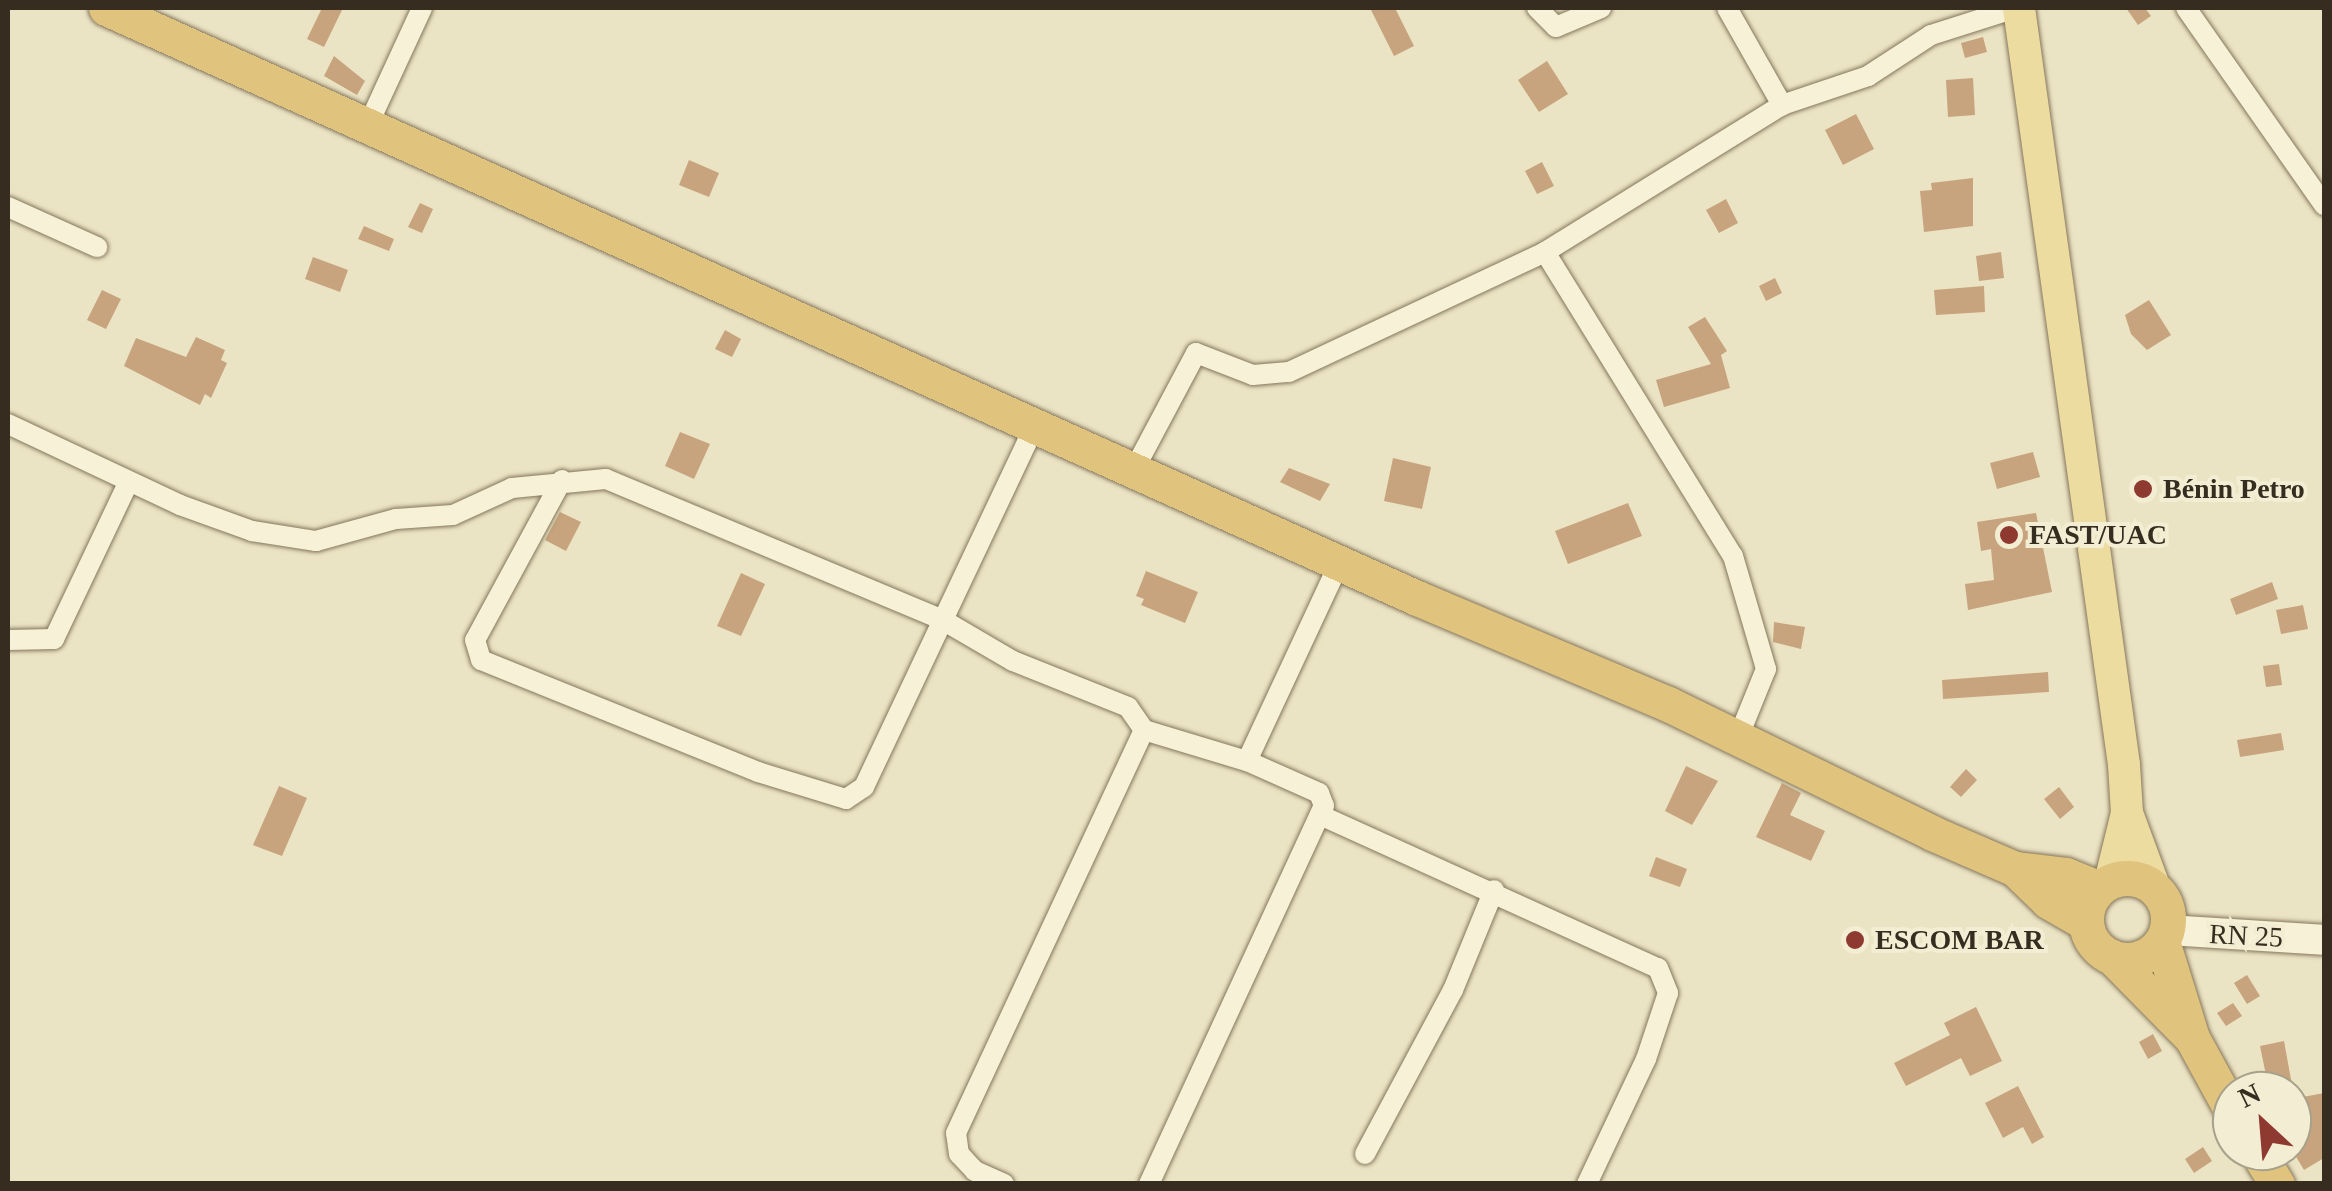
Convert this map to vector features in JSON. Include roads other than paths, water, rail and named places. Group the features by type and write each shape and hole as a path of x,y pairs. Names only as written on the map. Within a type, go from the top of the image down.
{"highway":[{"path":"106,8 1036,426 1136,466 1340,562 1738,738 2015,869 2105,885 2127,878 2155,888 2168,915 2164,936 2182,990 2192,1038"},
{"path":"2015,869 2048,901 2086,922 2094,943 2192,1038 2212,1074"},
{"path":"2086,922 2105,885"},
{"path":"2112,957 2145,956 2164,936"}],"main road":[{"path":"2018,8 2119,715 2127,813 2155,888"},
{"path":"2105,885 2127,813"},
{"name":"RN 25","path":"2164,936 2324,940"}],"street":[{"path":"368,124 422,8"},
{"path":"1536,8 1550,28 1601,8"},
{"path":"1727,8 1782,105"},
{"path":"1136,466 1196,352 1253,375 1290,372 1545,252 1782,105 1868,76 1931,35 2018,8"},
{"path":"2186,8 2324,205"},
{"path":"8,207 96,247"},
{"path":"1545,252 1708,510 1740,573 1766,669 1738,738"},
{"path":"8,424 128,483 252,531 316,541 396,519 453,515 512,488 562,480 606,479 941,620 1013,662 1128,707 1144,730 1246,760 1319,793 1320,814 1149,1184"},
{"path":"562,480 473,650 481,660 758,772 846,799 864,788 1036,426"},
{"path":"8,640 54,639 128,483"},
{"path":"1246,760 1340,562"},
{"path":"1004,1184 975,1171 960,1154 956,1133 1144,730"},
{"path":"1320,814 1658,968 1666,979 1668,993 1646,1060 1587,1184"},
{"path":"1366,1154 1453,990 1494,890"}],"place":[{"name":"Bénin Petro","path":"2143,489"},
{"name":"FAST/UAC","path":"2009,535"},
{"name":"ESCOM BAR","path":"1855,940"}]}
